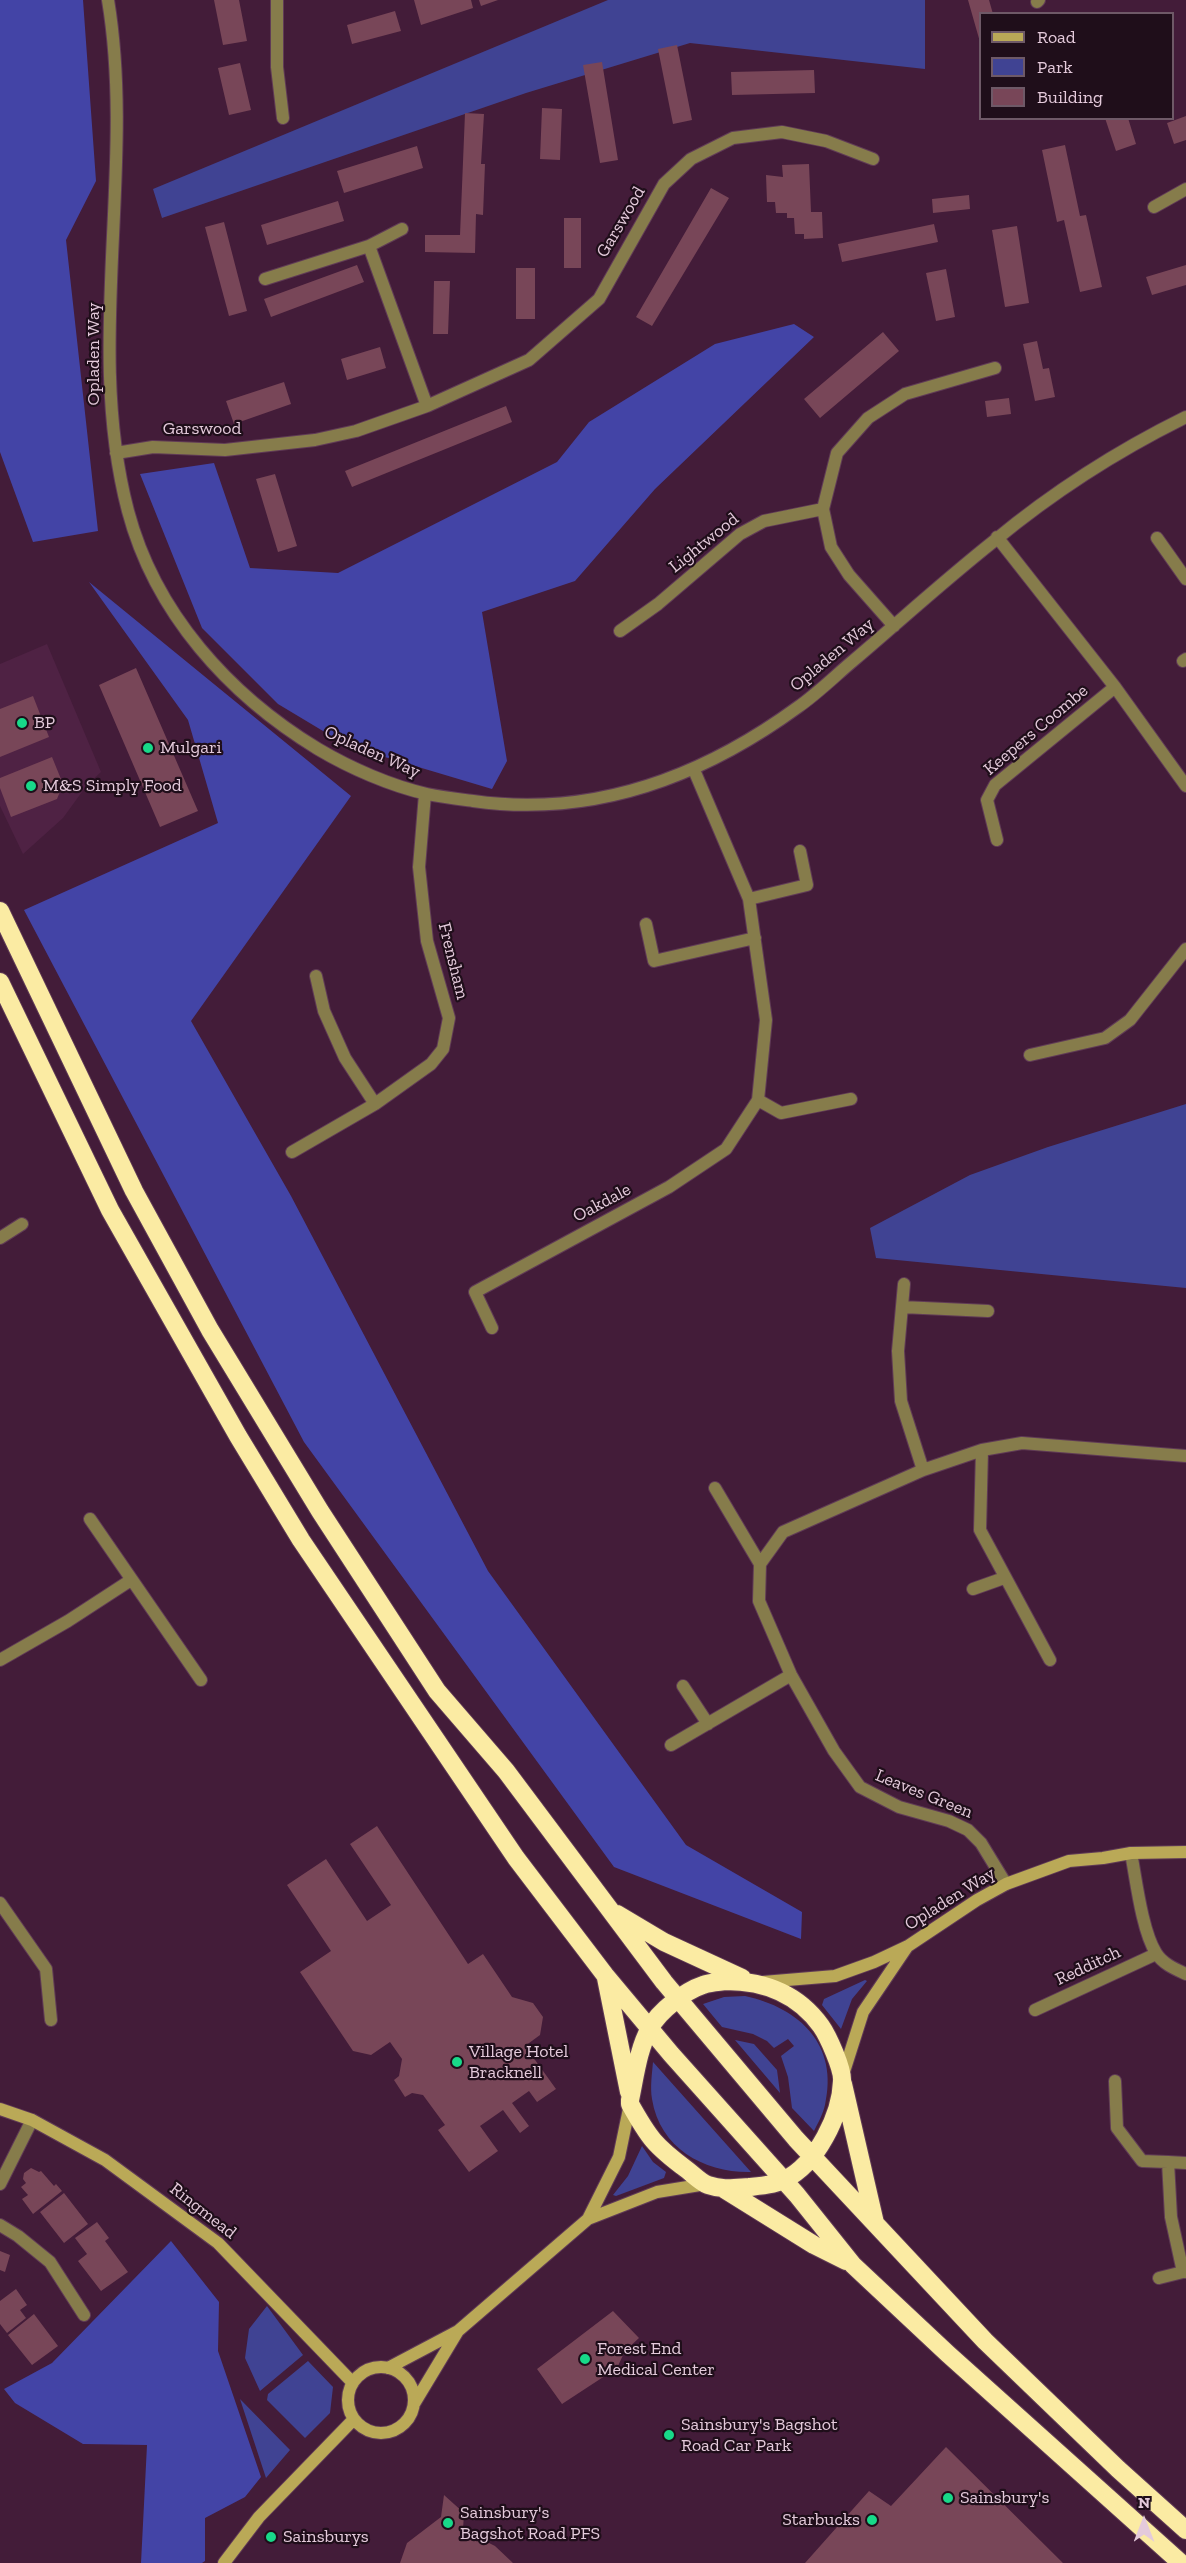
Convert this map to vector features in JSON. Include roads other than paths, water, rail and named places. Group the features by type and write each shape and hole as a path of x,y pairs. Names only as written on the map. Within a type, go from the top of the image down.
{"highway":[{"path":"0,911 134,1191 210,1330 272,1435 437,1691 506,1771 679,2000 796,2139 939,2294 1032,2388 1186,2530"},
{"path":"0,982 110,1210 238,1436 301,1540 516,1858 605,1975 853,2265 948,2354 1181,2563"},
{"path":"611,1910 664,1942 794,1999 816,2019 826,2033 842,2080 876,2224"},
{"path":"605,1975 630,2102 648,2137 659,2149 706,2184 724,2189 814,2245 853,2265"},
{"path":"630,2102 639,2057 650,2028 663,2013 703,1985 726,1981 752,1982"},
{"path":"724,2189 783,2181 813,2155 826,2136 834,2117 842,2080"}],"street":[{"name":"Opladen Way","path":"108,0 116,60 116,152 109,386 116,453 129,516 147,560 178,620 202,653 254,704 284,728 333,758 384,780 425,794 504,805 573,803 639,789 694,770 729,752 800,706 998,537 1073,484 1159,430 1186,417"},
{"path":"277,0 277,67 283,118"},
{"name":"Garswood","path":"116,453 153,447 225,450 315,440 357,431 427,406 529,360 598,299 664,184 691,159 733,138 782,132 826,141 873,159"},
{"path":"1154,207 1186,189"},
{"path":"265,279 369,246 402,229"},
{"path":"369,246 427,406"},
{"path":"894,626 849,575 831,547 823,509 837,453 868,418 905,394 995,368"},
{"name":"Lightwood","path":"620,631 658,604 740,534 764,521 823,509"},
{"name":"Keepers Coombe","path":"998,537 1115,687 1186,786"},
{"path":"1156,538 1186,579"},
{"name":"Keepers Coombe","path":"998,840 987,800 995,785 1115,687"},
{"name":"Oakdale","path":"492,1328 475,1292 669,1187 726,1149 758,1100 766,1020 749,899 694,770"},
{"name":"Frensham","path":"292,1152 375,1104 431,1064 443,1049 449,1018 425,931 419,867 425,794"},
{"path":"749,899 807,885 800,851"},
{"path":"646,924 654,961 755,938"},
{"path":"1030,1055 1105,1038 1130,1020 1186,950"},
{"path":"316,976 324,1011 345,1058 375,1104"},
{"path":"758,1100 781,1113 851,1099"},
{"path":"0,1238 22,1224"},
{"path":"904,1284 898,1351 901,1401 923,1470"},
{"path":"902,1307 988,1311"},
{"path":"715,1488 760,1564 783,1532 923,1470 982,1450 1022,1443 1186,1456"},
{"path":"982,1450 980,1530 1050,1660"},
{"path":"90,1519 201,1680"},
{"name":"Leaves Green","path":"760,1564 759,1601 791,1675 834,1751 860,1787 899,1807 949,1821 969,1830 981,1843 1006,1884"},
{"path":"973,1589 1004,1578"},
{"path":"0,1660 68,1621 131,1580"},
{"path":"671,1745 791,1675"},
{"path":"683,1686 708,1724"},
{"name":"Opladen Way","path":"752,1982 835,1976 874,1962 908,1946 977,1900 1006,1884 1069,1861 1131,1853 1186,1852"},
{"path":"1131,1853 1149,1939 1156,1954 1170,1967 1186,1974"},
{"path":"0,1903 46,1969 51,2020"},
{"name":"Opladen Way","path":"842,2080 863,2012 908,1946"},
{"name":"Redditch","path":"1035,2010 1156,1954"},
{"path":"1115,2081 1116,2128 1142,2161 1186,2163"},
{"path":"588,2219 619,2157 630,2102"},
{"name":"Ringmead","path":"0,2109 32,2120 105,2160 218,2243 352,2383"},
{"path":"0,2184 32,2120"},
{"path":"1159,2278 1184,2272 1171,2217 1168,2162"},
{"path":"388,2368 458,2331 588,2219 657,2192 706,2184"},
{"path":"0,2225 18,2236 50,2262 84,2315"},
{"path":"414,2404 412,2390 407,2380 399,2372 388,2368 370,2369 360,2374 352,2383 348,2398 354,2419 361,2426 371,2431 391,2431 401,2426 410,2415 414,2404 458,2331"},
{"path":"224,2563 259,2517 354,2419"}],"place":[{"name":"BP","path":"22,723"},
{"name":"Mulgari","path":"148,748"},
{"name":"M&S Simply Food","path":"31,786"},
{"name":"Village Hotel Bracknell","path":"457,2062"},
{"name":"Forest End Medical Center","path":"585,2359"},
{"name":"Sainsbury's Bagshot Road Car Park","path":"669,2435"},
{"name":"Sainsbury's","path":"948,2498"},
{"name":"Starbucks","path":"872,2520"},
{"name":"Sainsbury's Bagshot Road PFS","path":"448,2523"},
{"name":"Sainsburys","path":"271,2537"}]}
